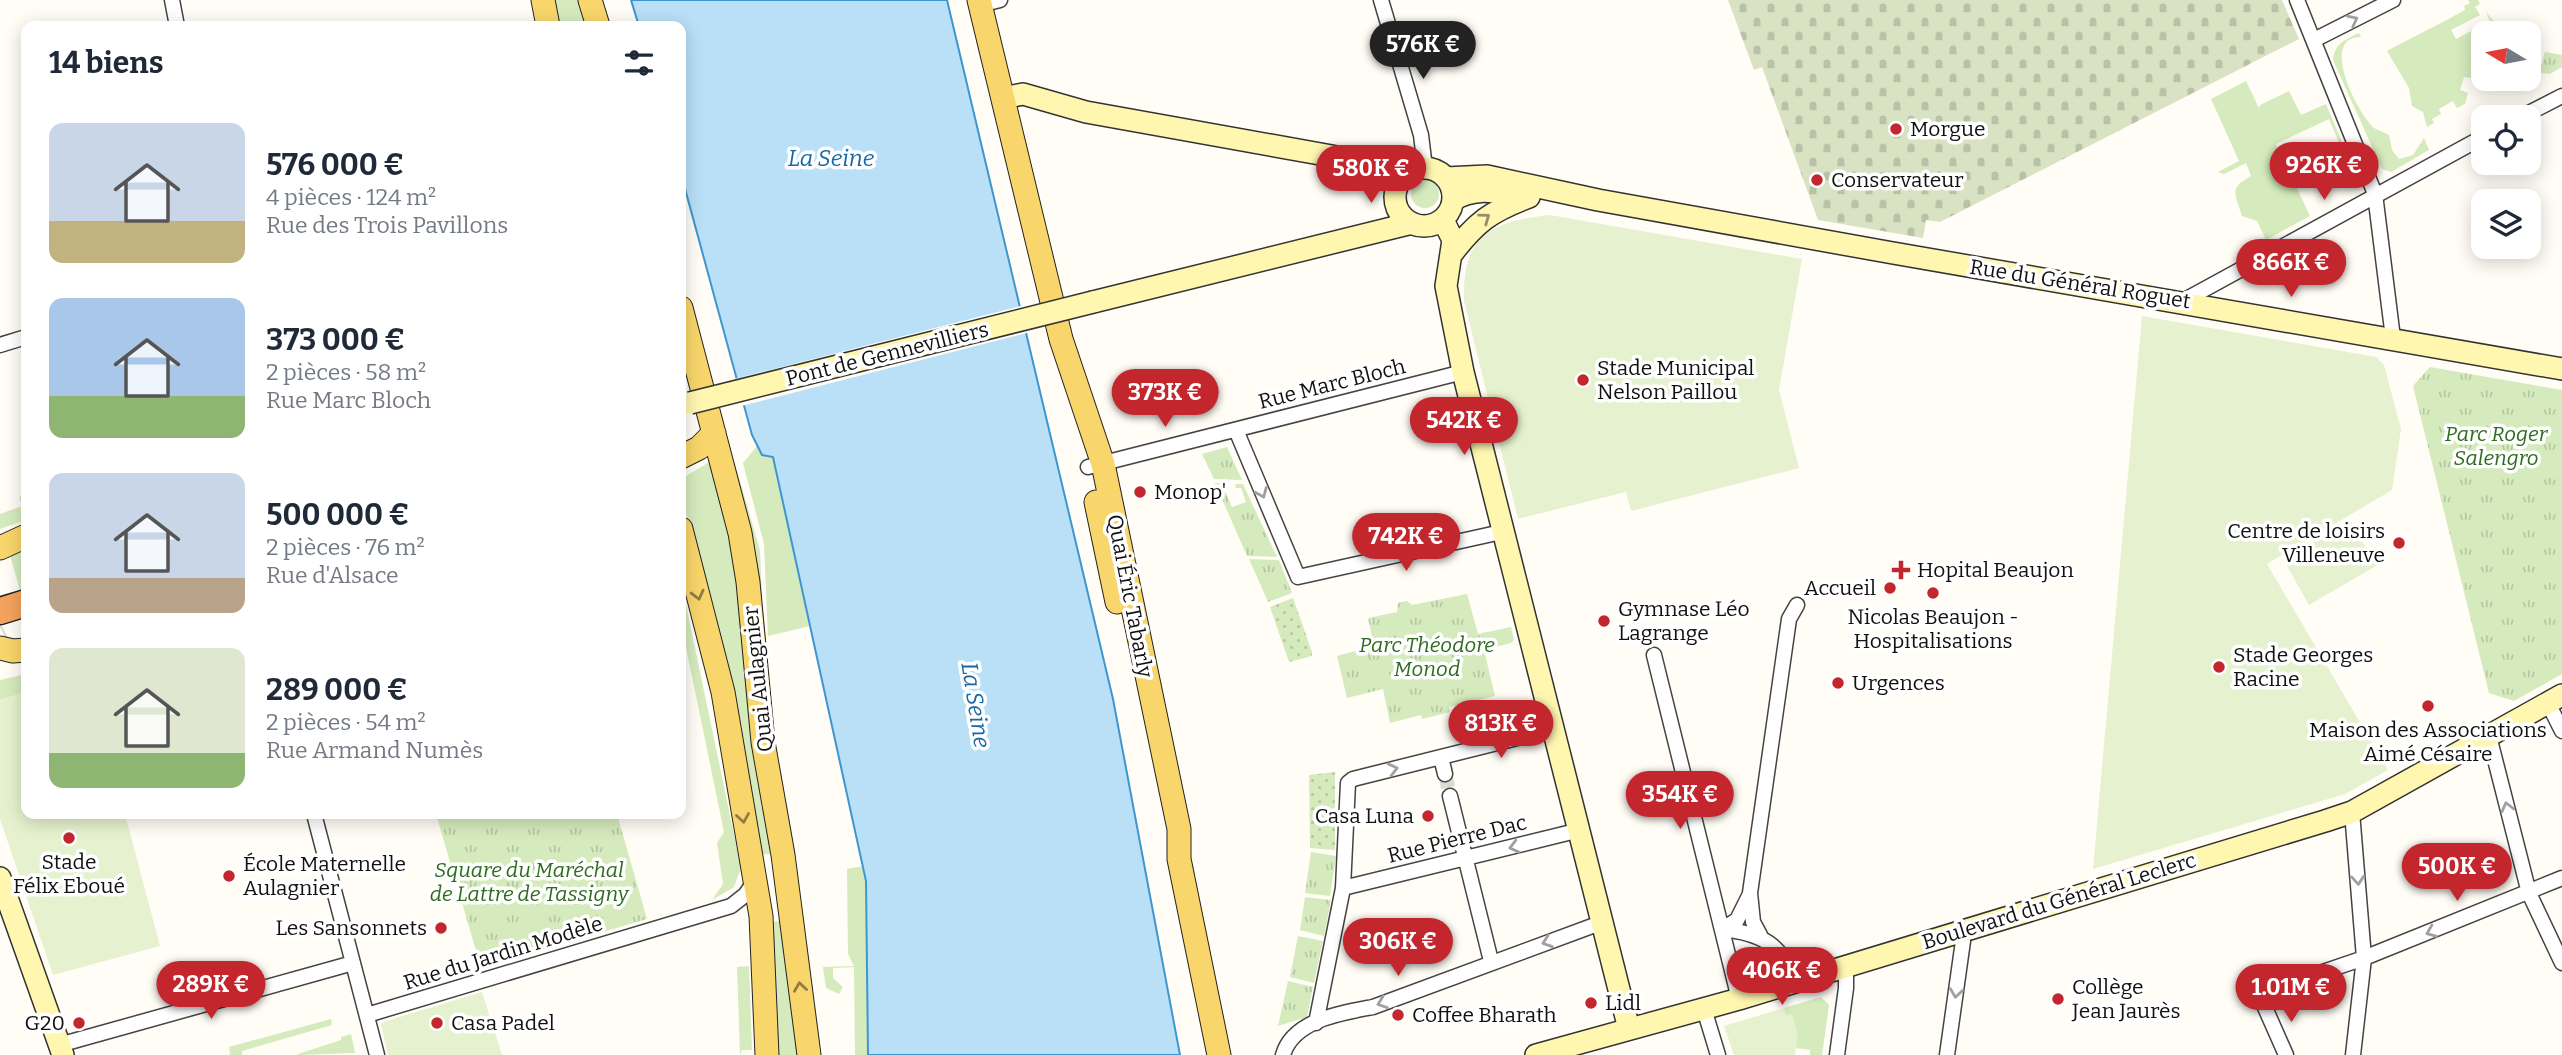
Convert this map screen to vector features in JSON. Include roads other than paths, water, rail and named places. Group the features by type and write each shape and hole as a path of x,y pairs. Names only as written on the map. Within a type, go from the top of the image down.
{"highway":[{"path":"6,626 21,609"},
{"path":"6,626 21,616"}],"main road":[{"path":"543,0 547,21"},
{"path":"590,0 596,21"},
{"name":"Quai Éric Tabarly","path":"986,2 1005,106 1061,339 1096,465 1179,829 1179,859 1219,1055"},
{"path":"1005,106 1023,94 1065,107 1376,164 1404,176"},
{"path":"1425,168 1446,178 1453,200 1443,220 1430,225 1405,216 1396,191 1404,176 1425,168"},
{"name":"Rue du Général Roguet","path":"1446,178 1487,176 1598,200 1893,253 2562,369"},
{"name":"Rue du Général Roguet","path":"1453,200 1464,192 1487,190 1598,200"},
{"path":"1451,255 1468,232 1490,213 1531,196"},
{"name":"Pont de Gennevilliers","path":"686,404 1370,232 1405,216"},
{"path":"1443,220 1453,240 1446,286 1463,372 1506,531 1629,1028"},
{"name":"Quai Aulagnier","path":"686,340 740,533 763,742 788,892 809,1055"},
{"path":"686,454 714,433"},
{"name":"Quai Éric Tabarly","path":"1096,465 1156,785 1167,832 1179,859"},
{"path":"0,546 21,538"},
{"name":"Quai Aulagnier","path":"686,548 723,692 761,916 767,1055"},
{"path":"6,626 13,652 21,651"},
{"path":"0,667 21,662"},
{"name":"Boulevard du Général Leclerc","path":"1536,1055 1739,999 1846,964 2352,812 2555,699"},
{"path":"0,878 61,1050"},
{"path":"755,881 779,879 788,892 782,913 761,916"}],"street":[{"path":"172,0 176,21"},
{"path":"1381,0 1421,135 1425,168"},
{"path":"2297,0 2375,194 2393,338"},
{"path":"2314,40 2393,0"},
{"path":"2541,107 2562,96"},
{"path":"2182,301 2471,143"},
{"path":"0,345 21,339"},
{"name":"Rue Marc Bloch","path":"1096,465 1463,372"},
{"path":"1236,430 1298,578 1506,531"},
{"path":"1794,981 1788,962 1777,948 1760,935 1753,922 1750,893 1789,619 1797,606"},
{"path":"1654,655 1739,999"},
{"path":"2555,699 2562,731"},
{"path":"1316,1023 1343,888 1348,783 1353,779 1553,729"},
{"path":"2489,736 2529,893 2562,963"},
{"path":"1441,757 1445,774"},
{"path":"1450,796 1491,961"},
{"path":"2352,812 2364,958 2353,1055"},
{"path":"315,819 377,1055"},
{"name":"Rue Pierre Dac","path":"1343,888 1580,830"},
{"path":"2286,1055 2263,1003 2263,997 2270,990 2364,958 2562,878"},
{"name":"Rue du Jardin Modèle","path":"367,1015 731,906 745,895 755,881"},
{"path":"1723,929 1737,920 1750,893"},
{"path":"731,906 748,909 761,916"},
{"path":"1283,1055 1288,1040 1294,1033 1316,1023 1373,1006 1603,922"},
{"path":"1723,929 1760,935"},
{"path":"1947,1055 1963,941 1961,930"},
{"path":"61,1050 353,963"},
{"path":"1837,1055 1846,988 1846,964"},
{"path":"1321,1000 1339,1014"},
{"path":"1704,1009 1718,1055"}],"water":[{"name":"La Seine","path":"631,0 947,0 1113,699 1180,1055 868,1055 866,881 773,457 762,455 752,435 686,192 686,21 637,21"}],"tunnel":[{"path":"1445,774 1450,796"}],"place":[{"name":"Morgue","path":"1896,129"},
{"name":"Conservateur","path":"1817,180"},
{"name":"Stade Municipal Nelson Paillou","path":"1583,380"},
{"name":"Monop'","path":"1140,492"},
{"name":"Centre de loisirs Villeneuve","path":"2399,543"},
{"name":"Hopital Beaujon","path":"1901,570"},
{"name":"Accueil","path":"1890,588"},
{"name":"Nicolas Beaujon - Hospitalisations","path":"1933,593"},
{"name":"Gymnase Léo Lagrange","path":"1604,621"},
{"name":"Stade Georges Racine","path":"2219,667"},
{"name":"Urgences","path":"1838,683"},
{"name":"Maison des Associations Aimé Césaire","path":"2428,706"},
{"name":"Casa Luna","path":"1428,816"},
{"name":"Stade Félix Eboué","path":"69,838"},
{"name":"École Maternelle Aulagnier","path":"229,876"},
{"name":"Les Sansonnets","path":"441,928"},
{"name":"Collège Jean Jaurès","path":"2058,999"},
{"name":"Lidl","path":"1591,1003"},
{"name":"Coffee Bharath","path":"1398,1015"},
{"name":"G20","path":"79,1023"},
{"name":"Casa Padel","path":"437,1023"}],"park label":[{"name":"Parc Roger Salengro","path":"2496,446"},
{"name":"Parc Théodore Monod","path":"1427,657"},
{"name":"Square du Maréchal de Lattre de Tassigny","path":"529,882"}]}
